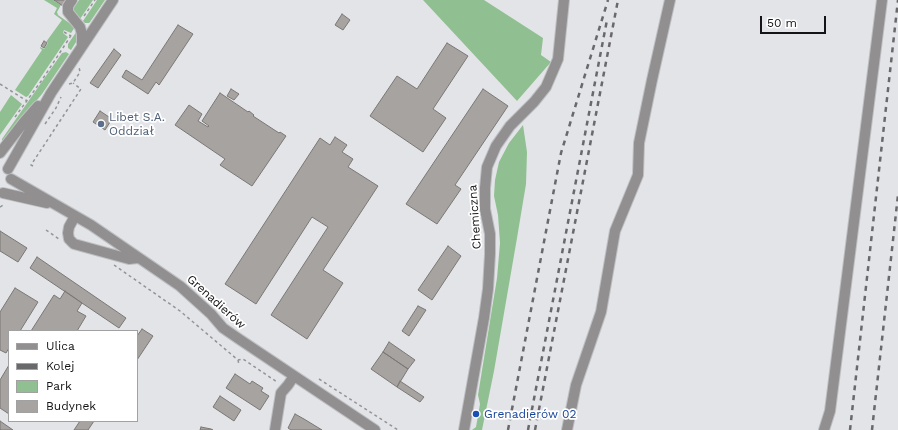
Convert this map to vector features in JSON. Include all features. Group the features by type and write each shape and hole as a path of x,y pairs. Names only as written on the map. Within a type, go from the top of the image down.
{"street":[{"path":"72,0 68,6 68,12 72,19 78,24 82,34 82,46"},
{"path":"2,194 7,189 9,174 51,93 113,0"},
{"name":"Chemiczna","path":"464,430 488,289 490,234 485,209 487,167 496,146 510,126 534,102 546,87 558,59 564,0"},
{"path":"567,430 576,385 601,312 615,232 638,175 640,143 670,0"},
{"path":"824,430 830,411 882,0"},
{"path":"0,153 24,122 51,93"},
{"name":"Grenadierów","path":"0,162 9,174 60,207 91,224 180,286 211,314 223,328 375,430"},
{"path":"2,194 60,207"},
{"path":"75,216 69,226 68,233 69,239 74,244 129,259 138,258"},
{"path":"275,430 281,393 288,386 294,376"}],"path":[{"path":"13,119 27,101 95,0"},
{"path":"64,32 71,36"},
{"path":"33,166 31,165 81,89 72,83 80,72 80,65"},
{"path":"0,84 27,101"},
{"path":"46,230 63,243"},
{"path":"111,263 180,311 238,360 239,365"},
{"path":"238,360 243,359 280,384 288,386"},
{"path":"319,379 398,430"}],"green space":[{"path":"44,0 53,0 61,5 57,12 58,15 75,27 71,33 64,30 63,33 68,37 26,97 15,90 42,50 40,47 44,49 48,43 46,42 62,20 54,14 57,8"},
{"path":"79,0 93,0 80,19 73,9"},
{"path":"97,0 105,0 90,22 85,23 83,21"},
{"path":"423,0 484,0 543,38 541,55 551,62 517,101"},
{"path":"77,31 78,39 71,50 68,48 68,44"},
{"path":"66,52 69,54 42,94 2,141 62,53"},
{"path":"11,95 22,104 0,135 0,112"},
{"path":"523,125 527,152 526,184 517,238 494,371 482,430 472,430 476,427 480,404 478,395 497,278 500,243 498,215 494,196 495,180 499,162 509,143"}],"building":[{"path":"54,0 67,0 63,6"},
{"path":"342,14 350,20 343,30 335,25"},
{"path":"178,25 193,34 159,85 156,82 148,94 122,77 126,70 142,80"},
{"path":"44,41 47,43 44,48 41,46"},
{"path":"447,43 468,56 433,109 446,118 423,152 370,116 397,76 417,89"},
{"path":"114,49 121,55 98,88 90,83"},
{"path":"231,89 239,94 234,100 227,96"},
{"path":"483,89 508,106 455,185 461,189 437,224 406,204"},
{"path":"220,93 248,112 249,111 254,115 253,116 279,133 280,132 286,136 252,186 220,165 225,159 175,125 189,105 202,114 198,121 208,127 209,126 202,121"},
{"path":"100,111 112,119 105,130 93,122"},
{"path":"335,137 347,145 342,152 353,159 348,167 378,186 323,270 343,283 307,339 271,315 328,227 312,217 256,304 225,284 320,138 330,145"},
{"path":"0,231 27,248 18,262 0,251"},
{"path":"448,246 461,256 432,300 418,290"},
{"path":"37,257 126,318 119,328 30,268"},
{"path":"15,288 38,302 21,330 8,330 8,350 6,353 0,350 0,312"},
{"path":"65,291 82,303 77,311 86,316 78,330 32,330 54,295 60,299"},
{"path":"418,306 426,310 409,336 402,331"},
{"path":"142,329 153,336 138,358 138,335"},
{"path":"389,342 415,360 408,369 383,352"},
{"path":"383,352 408,369 397,387 371,369"},
{"path":"8,367 8,413 0,408 0,380"},
{"path":"235,374 250,384 252,381 263,388 261,391 269,396 260,410 226,388"},
{"path":"400,381 424,397 420,402 397,387"},
{"path":"220,396 241,410 234,421 213,407"},
{"path":"295,414 322,430 291,430 288,428"},
{"path":"0,421 13,430 0,430"},
{"path":"79,422 93,422 88,430 74,430"},
{"path":"201,427 211,429 213,430 200,430"}],"railway":[{"path":"508,430 561,153 608,0"},
{"path":"535,430 618,0"},
{"path":"850,430 898,0"},
{"path":"528,430 607,20"},
{"path":"872,430 898,195"}],"place":[{"name":"Libet S.A. Oddział","path":"101,124"},
{"name":"Grenadierów 02","path":"476,414"}]}
